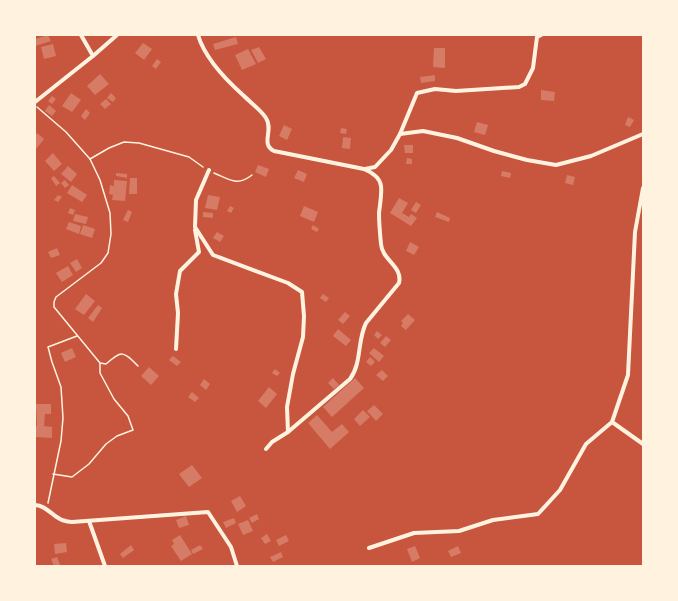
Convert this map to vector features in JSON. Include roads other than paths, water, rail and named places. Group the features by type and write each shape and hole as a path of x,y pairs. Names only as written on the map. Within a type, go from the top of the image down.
{"street":[{"path":"80,35 93,56"},
{"path":"35,102 117,35"},
{"path":"198,35 213,63 239,92 265,116 269,128 267,144 269,148 274,151 364,169 377,177 381,185 379,215 381,246 383,254 399,272 400,278 399,283 366,323 363,329 357,366 350,379 288,432 272,442 266,449"},
{"path":"364,169 375,167 391,150 418,94 435,89 456,91 519,87 525,84 533,68 537,37 541,35"},
{"path":"400,134 422,131 457,138 494,151 527,160 556,165 591,156 643,134"},
{"path":"176,349 178,312 176,294 180,272 199,252 195,227 196,200 209,170"},
{"path":"369,548 414,533 459,531 493,520 538,514 560,490 586,444 612,422 628,375 635,232 643,188"},
{"path":"195,227 213,255 288,283 302,292 304,316 303,337 293,374 287,407 288,432"},
{"path":"612,422 643,444"},
{"path":"35,505 38,504 62,520 72,522 208,512 231,547 237,566"},
{"path":"89,521 104,566"}]}
